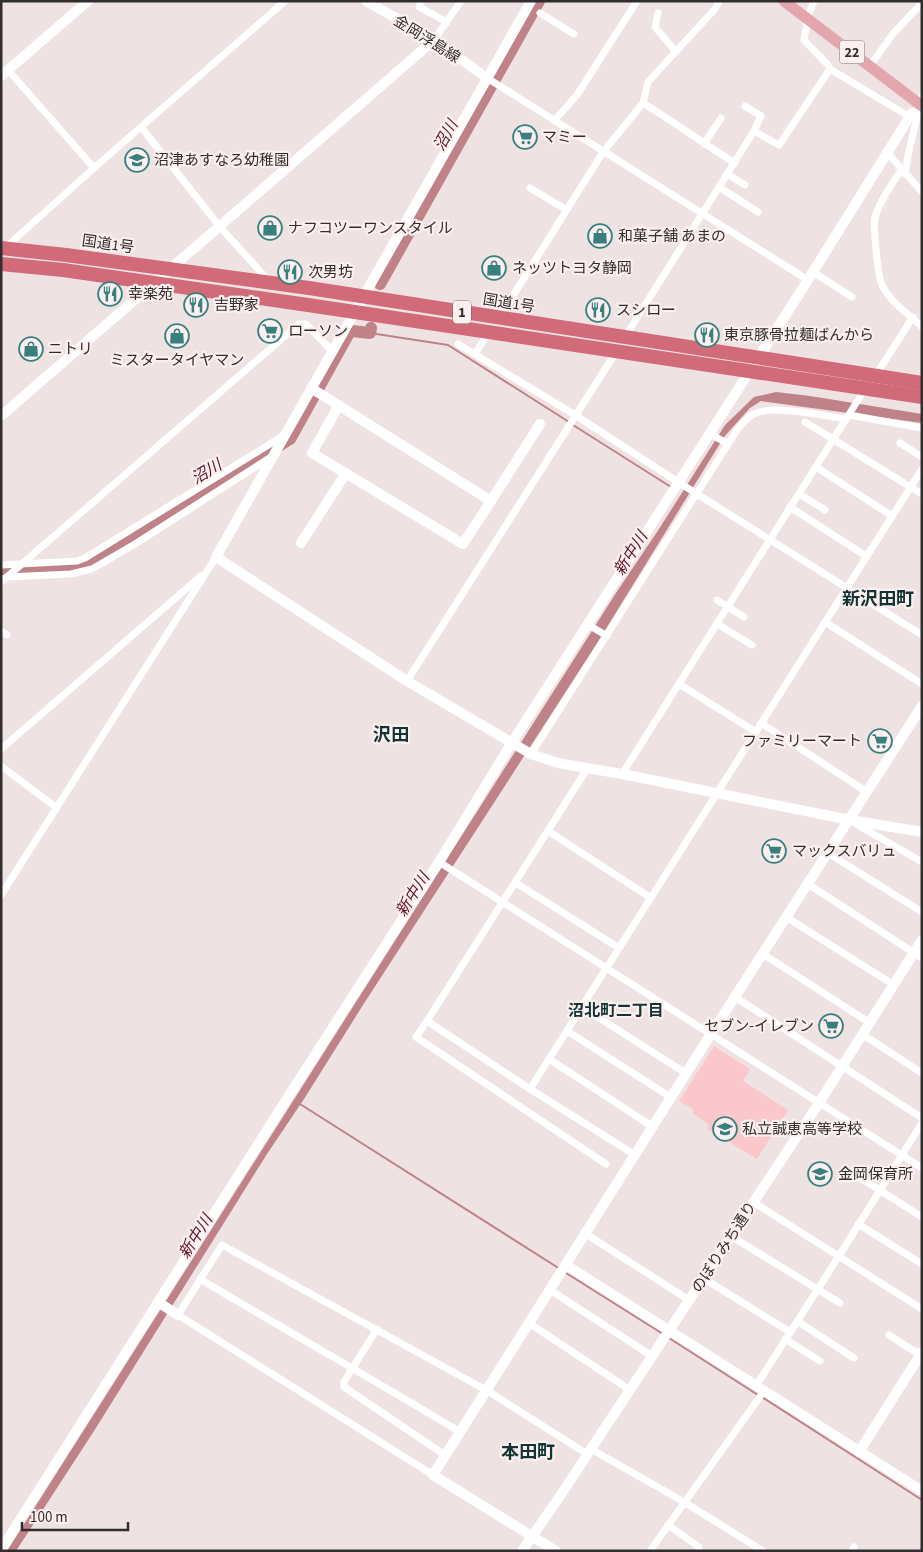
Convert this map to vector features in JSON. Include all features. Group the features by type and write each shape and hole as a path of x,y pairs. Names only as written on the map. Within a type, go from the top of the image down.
{"highway":[{"name":"国道1号","path":"3,248 270,283 758,356 922,383"},
{"name":"1","path":"1,264 63,270 489,332 749,372 863,394 922,397"}],"main road":[{"name":"22","path":"784,1 870,66 918,107"}],"street":[{"path":"88,1 5,73 94,168"},
{"path":"3,248 285,1"},
{"name":"金岡浮島線","path":"366,1 434,40 487,78"},
{"path":"421,1 418,7 447,22"},
{"path":"1,416 434,40 461,1"},
{"path":"1,895 216,557 531,1"},
{"path":"554,121 577,95 636,1"},
{"path":"499,318 603,152 643,103 648,82 715,9 720,1"},
{"path":"814,1 807,18 804,40 830,69 918,107"},
{"path":"870,66 892,35 919,6 922,6"},
{"path":"540,13 574,34"},
{"path":"658,13 654,27 676,52"},
{"path":"754,131 779,145 830,69"},
{"path":"487,78 702,213 810,276 852,297"},
{"path":"643,103 735,163"},
{"path":"625,337 754,131 761,116 745,106"},
{"path":"1,1550 439,862 587,624 679,484 887,152 918,107"},
{"path":"918,107 903,172 886,193 875,218 877,260 881,284 890,297 922,327"},
{"path":"704,144 721,118"},
{"path":"141,127 220,226 270,283"},
{"path":"887,152 922,192"},
{"path":"727,174 745,185"},
{"path":"719,187 758,212"},
{"path":"530,188 567,210"},
{"path":"876,375 913,317"},
{"path":"3,579 299,324 306,324 332,351"},
{"path":"475,354 489,332"},
{"path":"458,344 575,415 679,484 697,493 922,635"},
{"path":"407,681 616,352"},
{"path":"311,388 490,501"},
{"path":"622,774 863,394"},
{"path":"339,405 312,453 463,544 540,424"},
{"path":"529,753 607,636 697,493 726,443 754,413 772,409 848,417 922,428"},
{"path":"805,422 922,494"},
{"path":"711,434 726,443"},
{"path":"1,565 77,561 85,558 283,437"},
{"path":"900,443 922,457"},
{"path":"3,579 71,574 92,569 273,455"},
{"path":"816,467 892,516"},
{"path":"530,1089 922,469"},
{"path":"300,543 346,474"},
{"path":"799,494 825,510"},
{"path":"790,507 866,556"},
{"path":"216,557 407,681 529,753 558,763 718,792 850,820 922,832"},
{"path":"1,750 207,571"},
{"path":"718,600 744,617"},
{"path":"825,622 922,684"},
{"path":"587,624 607,636"},
{"path":"717,624 752,646"},
{"path":"679,684 756,732"},
{"path":"432,1475 711,1034 922,706"},
{"path":"761,723 867,792"},
{"path":"1,766 56,808"},
{"path":"588,769 416,1038 606,1164"},
{"path":"850,820 922,862"},
{"path":"548,831 651,898"},
{"path":"828,853 922,912"},
{"path":"439,862 922,1168"},
{"path":"516,883 619,948"},
{"path":"808,884 918,955"},
{"path":"786,917 894,985"},
{"name":"のぼりみち通り","path":"522,1551 819,1103 894,985 918,955 922,940"},
{"path":"763,954 870,1022"},
{"path":"735,997 922,1118"},
{"path":"582,1007 687,1074"},
{"path":"427,1021 635,1155"},
{"path":"567,1031 672,1098"},
{"path":"862,1034 922,1073"},
{"path":"549,1059 653,1128"},
{"path":"650,1551 757,1400 760,1388 785,1339 922,1123"},
{"path":"848,1170 922,1217"},
{"path":"753,1202 922,1309"},
{"path":"858,1224 922,1264"},
{"path":"586,1234 689,1300"},
{"path":"731,1236 840,1303"},
{"path":"178,1315 222,1245 377,1329 589,1451 684,1502 762,1551"},
{"path":"566,1265 666,1334 760,1388 922,1491"},
{"path":"703,1278 790,1332"},
{"path":"200,1279 460,1432"},
{"path":"550,1290 652,1356"},
{"path":"158,1302 556,1551"},
{"path":"796,1321 854,1358"},
{"path":"529,1323 630,1390"},
{"path":"377,1329 344,1382 344,1387 445,1455"},
{"path":"859,1452 921,1354 889,1335"},
{"path":"785,1339 820,1361"},
{"path":"668,1525 699,1547"}],"shaded area":[{"path":"776,392 922,414 922,423 761,401 750,408 724,437 596,645 267,1154 94,1431 16,1551 7,1551 616,593 725,425 754,397"},
{"path":"714,1046 750,1069 743,1081 788,1110 757,1159 707,1129 709,1124 693,1114 693,1109 679,1101"}],"waterway":[{"name":"沼川","path":"380,284 539,1"},
{"name":"沼川","path":"1,569 73,567 87,563 290,439 349,333 352,331 370,333 371,328"},
{"path":"370,333 448,345 569,422"},
{"path":"573,425 671,487"},
{"path":"300,1104 560,1269"},
{"path":"566,1273 663,1334"},
{"path":"669,1338 758,1395"},
{"path":"762,1397 922,1500"}],"place":[{"name":"マミー","path":"525,137"},
{"name":"沼津あすなろ幼稚園","path":"137,160"},
{"name":"ナフコツーワンスタイル","path":"270,228"},
{"name":"和菓子舗 あまの","path":"600,236"},
{"name":"ネッツトヨタ静岡","path":"494,268"},
{"name":"次男坊","path":"290,272"},
{"name":"幸楽苑","path":"110,294"},
{"name":"吉野家","path":"196,305"},
{"name":"スシロー","path":"598,310"},
{"name":"ローソン","path":"270,331"},
{"name":"東京豚骨拉麺ばんから","path":"707,335"},
{"name":"ミスタータイヤマン","path":"177,336"},
{"name":"ニトリ","path":"31,349"},
{"name":"ファミリーマート","path":"880,741"},
{"name":"マックスバリュ","path":"774,851"},
{"name":"セブン-イレブン","path":"831,1026"},
{"name":"私立誠恵高等学校","path":"725,1129"},
{"name":"金岡保育所","path":"820,1174"}],"district":[{"name":"新沢田町","path":"878,599"},
{"name":"沢田","path":"391,735"},
{"name":"沼北町二丁目","path":"616,1010"},
{"name":"本田町","path":"528,1452"}],"water label":[{"name":"新中川","path":"630,553"},
{"name":"新中川","path":"412,894"},
{"name":"新中川","path":"195,1236"}]}
